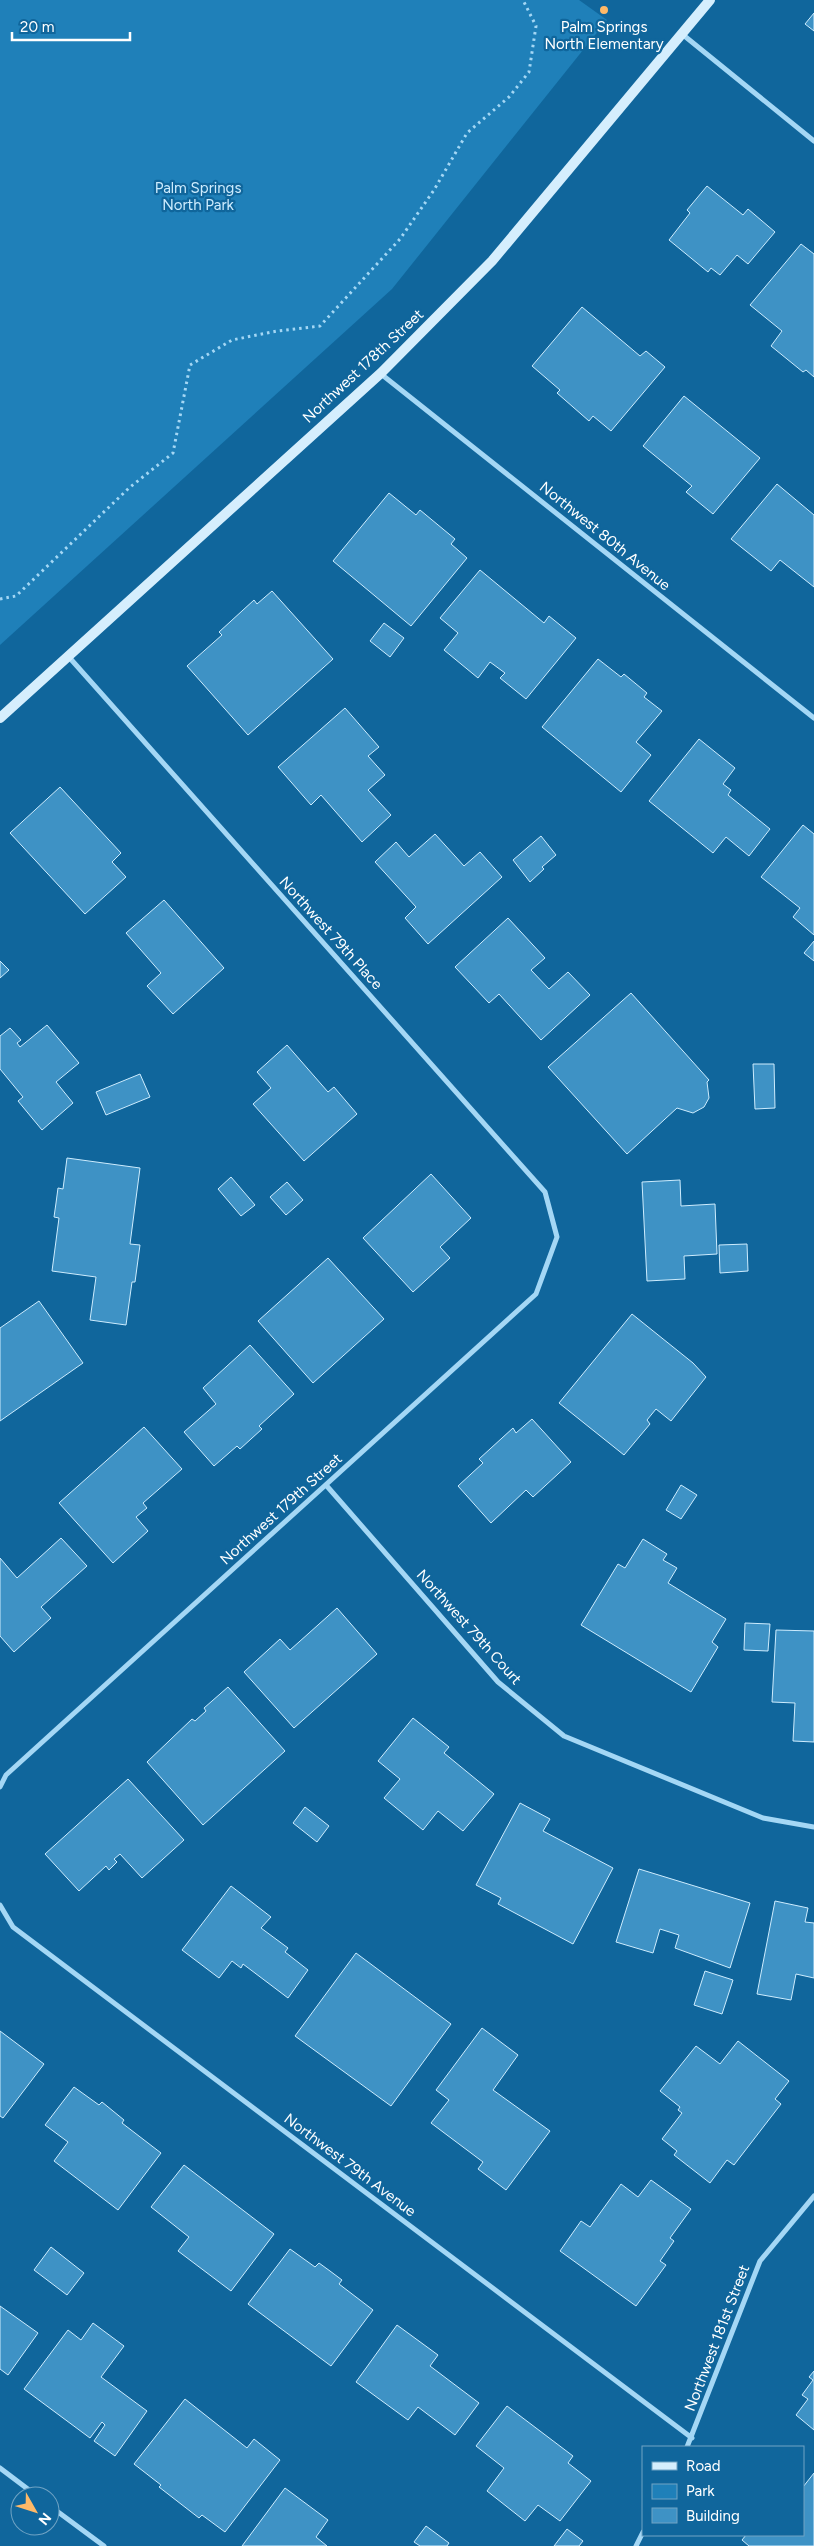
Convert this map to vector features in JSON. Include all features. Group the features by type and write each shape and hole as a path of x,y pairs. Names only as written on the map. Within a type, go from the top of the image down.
{"street":[{"name":"Northwest 178th Street","path":"0,718 381,373 492,261 710,0"},
{"path":"682,34 814,141"},
{"name":"Northwest 80th Avenue","path":"381,373 814,718"},
{"name":"Northwest 79th Place","path":"68,656 545,1192 557,1237"},
{"name":"Northwest 179th Street","path":"0,1787 6,1775 536,1294 557,1237"},
{"name":"Northwest 79th Court","path":"326,1485 498,1682 564,1736 763,1818 814,1827"},
{"name":"Northwest 79th Avenue","path":"0,1905 13,1927 692,2438"},
{"name":"Northwest 181st Street","path":"688,2446 760,2261 814,2196"},
{"path":"0,2468 24,2486"},
{"path":"60,2513 104,2546"},
{"path":"636,2546 642,2534"}],"path":[{"path":"0,598 16,596 129,488 173,453 190,365 232,340 277,331 320,326 400,239 434,190 467,133 509,97 529,72 536,26 523,0"}],"green space":[{"name":"Palm Springs North Park","path":"0,0 579,0 607,20 392,289 0,645"}],"building":[{"path":"814,13 814,31 805,24"},
{"path":"707,186 743,215 748,209 775,232 748,264 737,255 720,275 711,268 708,272 669,240 690,213 687,210"},
{"path":"801,244 814,254 814,377 806,370 803,372 771,346 782,331 750,305"},
{"path":"582,307 640,356 646,351 665,367 611,431 593,416 589,421 557,393 560,390 532,366"},
{"path":"684,396 760,458 713,514 686,492 692,486 643,446"},
{"path":"777,484 814,515 814,587 780,560 771,571 731,539"},
{"path":"389,493 416,515 420,510 455,539 451,544 467,558 411,626 333,561"},
{"path":"480,570 544,623 549,616 576,638 526,699 500,678 505,673 490,662 478,678 444,650 458,633 440,618"},
{"path":"272,591 333,659 248,735 187,666 222,635 219,632 254,600 257,604"},
{"path":"384,623 404,638 390,657 370,641"},
{"path":"598,659 621,677 624,674 647,693 644,697 662,711 636,742 651,755 621,792 542,727"},
{"path":"345,708 379,747 368,756 385,775 368,790 391,815 362,842 321,795 311,805 278,767"},
{"path":"699,739 735,768 723,784 731,790 728,795 770,829 749,856 726,837 713,853 649,801"},
{"path":"60,787 121,853 112,862 126,877 85,914 10,833"},
{"path":"803,825 814,834 814,935 793,917 800,908 761,877"},
{"path":"435,834 464,866 480,852 502,877 428,944 405,918 416,907 375,862 396,842 409,857"},
{"path":"541,836 556,855 542,867 544,869 530,882 513,860"},
{"path":"164,900 224,968 173,1014 147,986 161,973 126,933"},
{"path":"508,918 545,958 531,970 549,989 568,972 590,995 541,1040 499,994 489,1003 455,967"},
{"path":"814,941 814,961 804,953"},
{"path":"0,961 9,970 0,978"},
{"path":"631,993 709,1080 707,1082 709,1098 704,1107 693,1113 677,1108 627,1154 548,1067"},
{"path":"47,1025 79,1063 56,1082 73,1103 42,1130 18,1101 23,1097 0,1069 0,1036 10,1028 21,1040 17,1043 20,1047"},
{"path":"287,1045 328,1092 334,1087 357,1114 304,1161 253,1104 271,1088 257,1072"},
{"path":"753,1064 774,1064 775,1108 755,1109"},
{"path":"140,1074 150,1097 106,1115 96,1092"},
{"path":"67,1158 140,1168 130,1244 140,1245 135,1282 132,1282 126,1325 90,1320 96,1277 52,1271 59,1218 54,1217 58,1188 63,1189"},
{"path":"431,1174 471,1218 440,1247 450,1258 413,1292 363,1238"},
{"path":"231,1177 255,1205 241,1216 218,1189"},
{"path":"680,1180 681,1206 715,1204 717,1254 684,1256 685,1279 647,1281 642,1182"},
{"path":"287,1182 303,1200 286,1215 270,1197"},
{"path":"747,1244 748,1271 720,1273 719,1245"},
{"path":"328,1258 384,1319 313,1383 258,1321"},
{"path":"39,1301 83,1363 0,1421 0,1328"},
{"path":"632,1314 693,1363 706,1377 671,1421 656,1409 647,1420 650,1424 624,1455 559,1403"},
{"path":"250,1345 294,1394 259,1426 262,1429 240,1449 237,1446 214,1466 184,1432 216,1404 203,1388"},
{"path":"532,1419 571,1462 533,1497 526,1490 491,1523 458,1486 483,1463 479,1459 513,1428 516,1433"},
{"path":"144,1427 182,1469 143,1503 147,1508 136,1517 148,1531 113,1563 59,1503"},
{"path":"681,1485 697,1495 681,1519 666,1510"},
{"path":"61,1538 87,1566 41,1607 51,1618 14,1652 0,1636 0,1558 17,1578"},
{"path":"643,1539 667,1554 663,1560 677,1568 668,1583 726,1619 712,1642 718,1647 691,1692 581,1625 618,1564 625,1568"},
{"path":"337,1608 377,1654 294,1728 244,1672 280,1639 290,1650"},
{"path":"745,1623 770,1624 768,1651 744,1650"},
{"path":"776,1630 814,1631 814,1742 793,1741 795,1703 772,1702"},
{"path":"228,1687 285,1751 203,1825 147,1762 192,1719 195,1721 206,1711 204,1708"},
{"path":"413,1718 449,1747 444,1753 494,1794 463,1831 438,1811 423,1830 384,1798 400,1779 378,1761"},
{"path":"128,1779 184,1840 142,1878 120,1854 114,1859 117,1862 109,1870 106,1866 79,1891 45,1854"},
{"path":"520,1803 550,1819 543,1831 613,1868 573,1944 498,1904 501,1898 476,1885"},
{"path":"305,1807 329,1826 317,1842 293,1823"},
{"path":"639,1869 750,1903 730,1968 675,1948 679,1935 660,1929 653,1953 616,1942"},
{"path":"231,1886 271,1917 261,1928 288,1948 285,1952 308,1970 288,1998 243,1964 241,1968 232,1961 219,1978 182,1950"},
{"path":"775,1901 808,1908 805,1922 814,1923 814,1978 796,1974 791,2000 757,1994"},
{"path":"356,1953 451,2024 391,2106 295,2036"},
{"path":"705,1971 733,1980 722,2014 694,2005"},
{"path":"482,2028 518,2055 493,2090 550,2131 506,2190 478,2169 483,2162 431,2123 449,2100 436,2090"},
{"path":"0,2031 44,2064 3,2118 0,2116"},
{"path":"738,2041 789,2081 775,2099 781,2104 734,2165 727,2160 710,2183 674,2155 677,2151 662,2139 682,2113 678,2110 680,2107 660,2091 696,2046 720,2064"},
{"path":"74,2087 99,2105 102,2102 124,2120 122,2123 161,2153 118,2210 54,2161 68,2142 45,2125"},
{"path":"184,2165 274,2234 231,2291 178,2251 189,2237 151,2207"},
{"path":"651,2180 691,2209 670,2238 674,2241 660,2261 666,2265 636,2306 560,2251 581,2221 590,2227 621,2184 638,2197"},
{"path":"51,2247 84,2273 67,2295 34,2270"},
{"path":"290,2249 315,2267 319,2263 330,2271 342,2280 339,2284 373,2310 331,2366 248,2304"},
{"path":"0,2306 38,2333 8,2375 0,2369"},
{"path":"93,2323 124,2346 101,2377 147,2411 115,2456 94,2441 105,2425 102,2422 90,2438 24,2389 68,2330 81,2340"},
{"path":"397,2325 438,2355 430,2366 479,2403 455,2435 418,2407 408,2420 356,2382"},
{"path":"814,2371 814,2430 796,2415 808,2399 802,2395 813,2380 809,2377"},
{"path":"185,2399 247,2448 254,2439 280,2460 225,2532 202,2515 199,2518 159,2487 161,2485 134,2464"},
{"path":"507,2406 573,2456 568,2463 591,2481 560,2521 538,2505 525,2521 487,2491 504,2468 476,2446"},
{"path":"814,2473 814,2546 749,2546 742,2540 745,2536 804,2536 804,2486"},
{"path":"285,2488 328,2520 316,2537 327,2546 242,2546"},
{"path":"426,2526 449,2543 447,2546 420,2546 414,2542"},
{"path":"567,2529 583,2541 579,2546 554,2546"}],"place":[{"name":"Palm Springs North Elementary","path":"604,10"}]}
